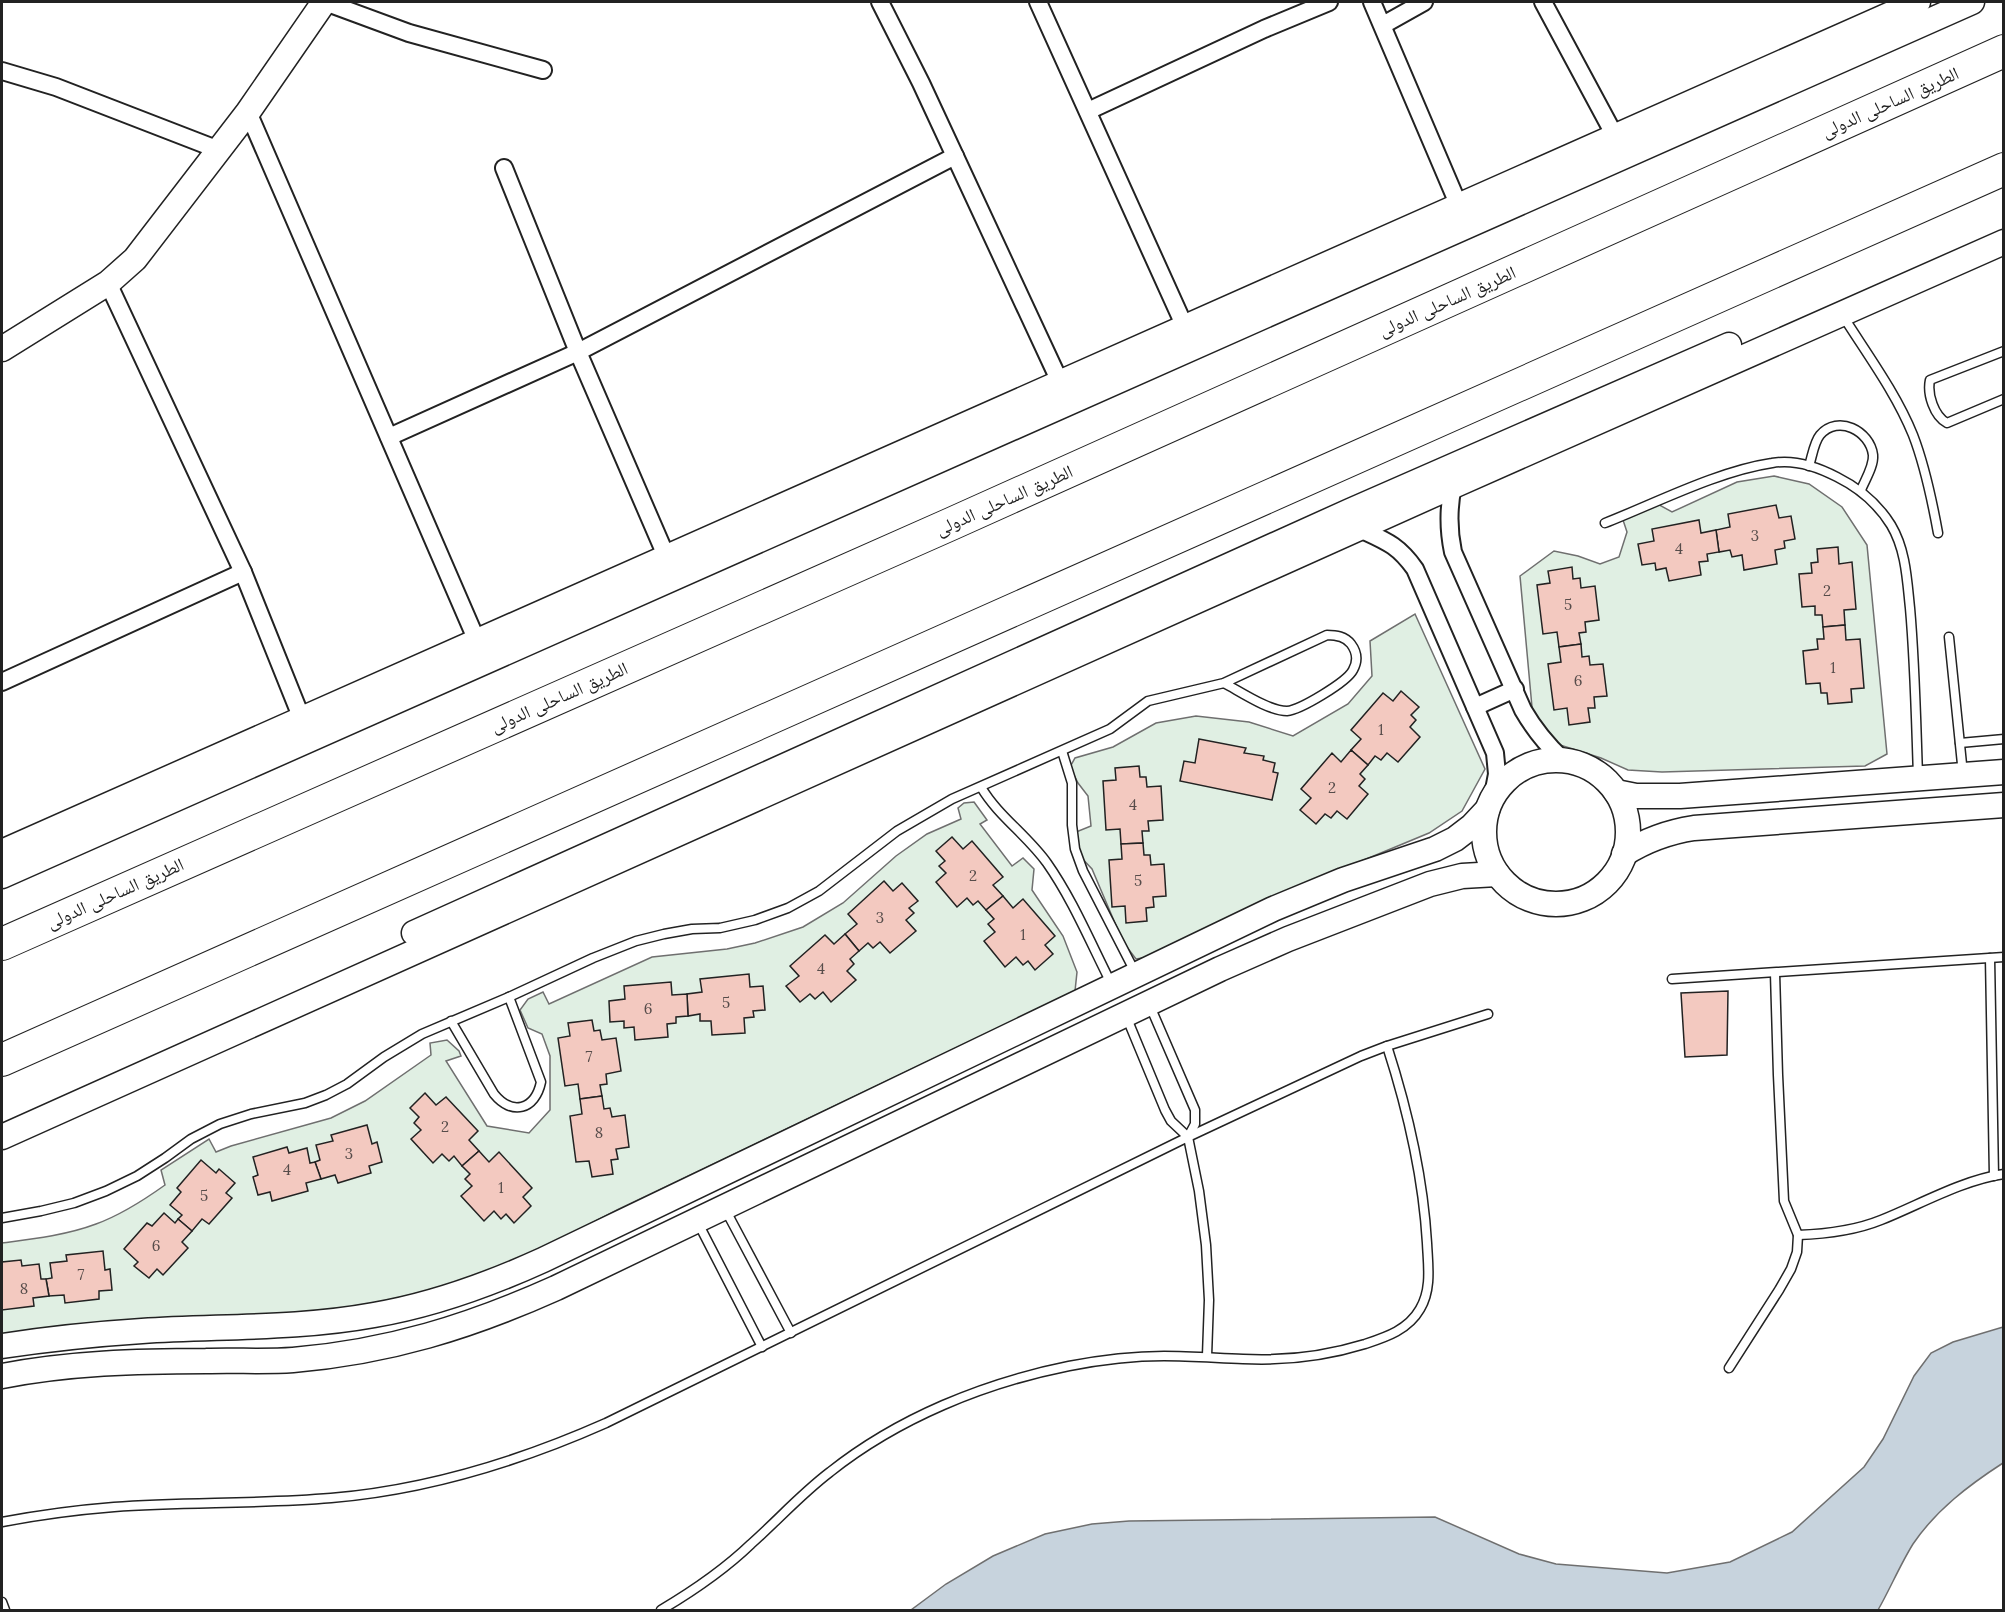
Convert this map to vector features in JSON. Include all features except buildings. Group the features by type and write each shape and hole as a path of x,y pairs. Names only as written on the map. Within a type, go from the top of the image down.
{"highway":[{"name":"الطريق الساحلى الدولى","path":"2,944 940,528 2004,51"},
{"path":"2,1060 2004,168"}],"main road":[{"path":"2,349 108,283 129,265 147,245 248,112 324,2"},
{"path":"2,876 1972,2"},
{"path":"2,852 1459,206 1909,3"},
{"path":"2,1119 1350,511 2004,224"},
{"path":"2,1137 1453,486 2004,242"},
{"path":"2,1347 82,1336 142,1331 329,1322 373,1316 460,1294 502,1278 684,1192 1273,909 1343,880 1435,849 1455,839 1472,826 1503,782 1523,767 1546,760 1579,763 1606,780 1616,792 1627,822 1628,838 1624,854 1616,871 1606,883 1587,896 1564,903 1549,904 1534,901 1520,895 1507,885 1497,874 1489,859 1484,843 1483,826 1490,802"},
{"path":"1616,792 1636,796 1680,796 2004,772"},
{"path":"1624,854 1641,843 1657,837 1694,828 2004,805"},
{"path":"2,1376 84,1364 142,1361 291,1360 346,1354 400,1344 454,1329 506,1311 1220,969 1358,910 1446,879 1497,874"},
{"path":"1136,975 1149,1005"},
{"path":"1113,987 1126,1015"},
{"path":"711,1179 725,1208"},
{"path":"684,1192 697,1221"}],"street":[{"path":"324,2 408,33 543,70"},
{"path":"880,2 955,156 1060,382"},
{"path":"1038,2 1185,327"},
{"path":"1088,111 1329,2"},
{"path":"1372,2 1459,206"},
{"path":"1383,25 1424,2"},
{"path":"1543,2 1615,136"},
{"path":"2,70 56,87 219,150"},
{"path":"248,112 477,641"},
{"path":"389,437 578,352 955,156"},
{"path":"504,168 578,352 667,558"},
{"path":"108,283 243,572 302,719"},
{"path":"1453,486 1448,507 1448,529 1453,552 1523,710 1547,745 1563,760"},
{"path":"1360,528 1389,542 1404,554 1415,569 1495,753 1497,774 1490,802"},
{"path":"2,682 243,572"},
{"path":"1475,707 1515,689"}],"lane":[{"path":"1842,313 1891,394 1912,435 1933,507 1938,533"},
{"path":"2004,351 1930,380 1928,390 1940,418 1947,423 2004,399"},
{"path":"1809,466 1820,436 1830,428 1851,427 1861,432 1869,444 1873,457 1861,490"},
{"path":"1605,523 1722,476 1774,462 1809,466 1825,471 1861,490 1892,526 1901,547 1914,648 1918,779"},
{"path":"2,1218 63,1206 106,1191 136,1176 191,1139 220,1124 251,1114 305,1103 326,1095 347,1084 403,1045 451,1021 509,998 593,958 636,941 664,933 720,928 755,921 788,908 819,891 906,825 952,799 1110,729 1148,701 1224,683 1327,635 1338,635 1348,640 1355,650 1356,661 1353,672 1298,709 1287,711 1275,709 1224,683"},
{"path":"1949,637 1963,775"},
{"path":"1960,742 2004,739"},
{"path":"1062,751 1072,783 1072,825 1075,849 1083,872 1136,975"},
{"path":"981,787 1000,814 1030,842 1059,881 1113,987"},
{"path":"1672,979 2004,957"},
{"path":"1798,1235 1834,1233 1859,1228 1960,1187 1999,1175 1990,958"},
{"path":"1730,1368 1791,1269 1797,1252 1798,1235 1784,1201 1775,973"},
{"path":"451,1021 501,1103 511,1107 522,1107 532,1102 541,1082 509,998"},
{"path":"1149,1005 1195,1110 1195,1124 1188,1137"},
{"path":"2,1522 114,1507 333,1498 413,1486 492,1467 568,1440 1188,1137 1361,1056 1488,1014"},
{"path":"1126,1015 1165,1110 1171,1121 1188,1137 1199,1191 1206,1245 1209,1300 1207,1356"},
{"path":"661,1611 720,1571 752,1544 790,1505 831,1471 875,1440 923,1414 972,1393 1069,1366 1126,1358 1207,1356 1280,1359 1317,1355 1388,1336 1407,1326 1420,1309 1428,1289 1425,1211 1417,1155 1407,1111 1387,1046"},
{"path":"725,1208 791,1333"},
{"path":"697,1221 762,1347"},
{"path":"2,1602 5,1611"}],"green space":[{"path":"1774,476 1809,484 1842,507 1867,545 1887,754 1865,766 1662,772 1628,770 1601,758 1560,745 1533,718 1520,576 1554,551 1600,564 1619,557 1627,532 1622,517 1656,503 1672,512 1737,482"},
{"path":"1415,614 1485,769 1462,811 1429,833 1352,865 1155,956 1136,959 1123,942 1092,869 1075,851 1076,832 1091,826 1088,796 1070,767 1075,758 1113,747 1156,723 1196,716 1249,722 1293,736 1348,704 1372,676 1370,641"},
{"path":"974,802 987,820 980,824 1012,866 1023,858 1034,869 1032,890 1063,936 1077,972 1075,991 617,1210 507,1267 443,1290 304,1317 2,1336 2,1243 73,1231 114,1216 141,1202 165,1185 161,1170 209,1139 216,1152 331,1118 365,1101 431,1055 430,1043 447,1040 459,1051 461,1056 446,1061 487,1126 529,1133 550,1110 550,1056 542,1034 528,1028 520,1010 528,999 543,992 549,1004 652,957 727,949 755,943 803,927 843,903 896,856 927,834 961,819 958,808 964,803"}],"shaded area":[{"path":"2003,1327 2003,1463 1954,1499 1932,1520 1908,1552 1878,1610 911,1610 946,1584 993,1556 1045,1534 1092,1524 1129,1521 1435,1517 1519,1554 1556,1564 1667,1573 1730,1562 1792,1532 1864,1467 1883,1439 1914,1376 1931,1353 1953,1342"}]}
